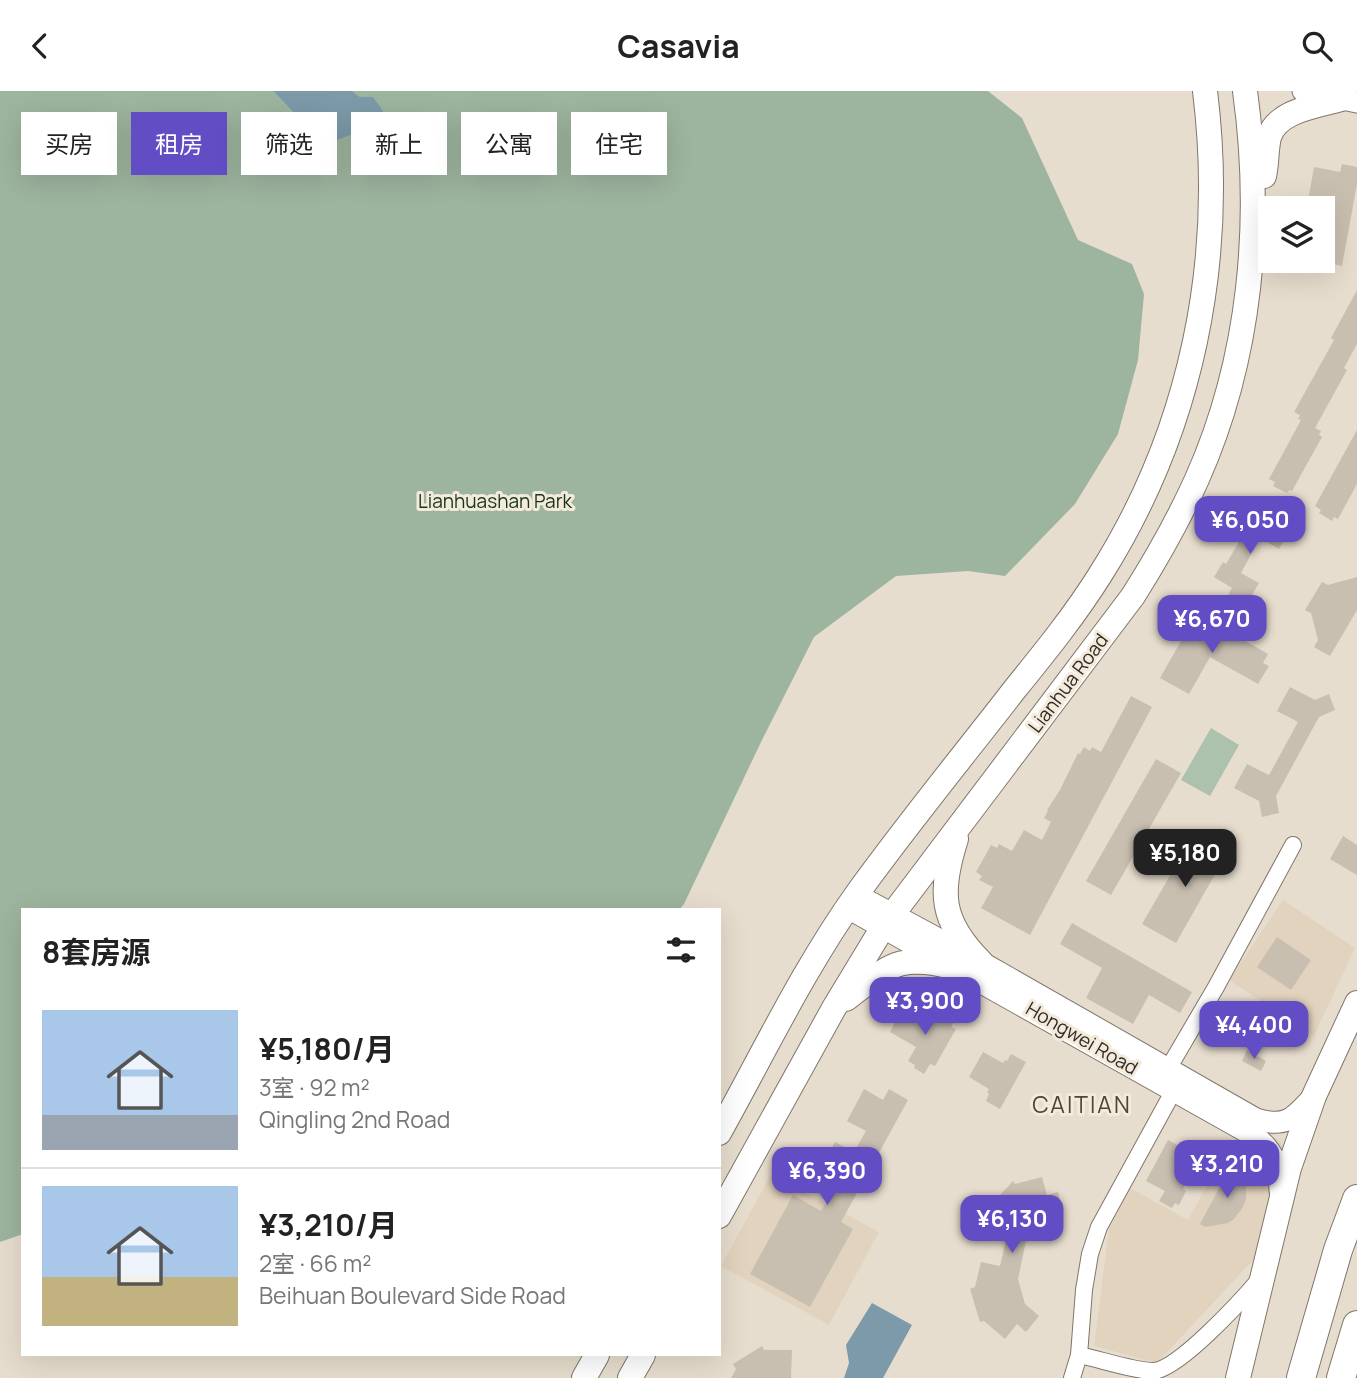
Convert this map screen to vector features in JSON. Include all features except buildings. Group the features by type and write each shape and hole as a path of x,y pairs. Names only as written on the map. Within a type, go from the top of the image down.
{"highway":[{"path":"1301,1378 1338,1250 1357,1199"},
{"path":"1341,1378 1357,1325"}],"main road":[{"name":"Lianhua Road","path":"721,1129 813,963 852,901 1080,605 1119,544 1152,478 1188,375 1207,279 1212,194 1205,91"},
{"name":"Lianhua Road","path":"721,1212 834,1008 888,921 1133,596 1192,489 1225,401 1239,347 1250,271 1253,210 1251,144 1245,91"},
{"path":"1253,210 1268,159 1268,140 1277,123 1294,113 1349,100"},
{"path":"834,1008 872,978 899,962 923,961 970,966 968,949 946,911 944,896 945,879 961,824"},
{"path":"1238,1378 1280,1197 1314,1096 1357,1003"},
{"path":"584,1378 596,1356"},
{"path":"630,1378 642,1356"}],"street":[{"path":"1303,91 1349,100"},
{"path":"1072,1378 1079,1355 1090,1254 1099,1227 1216,987 1293,845"},
{"name":"Hongwei Road","path":"852,901 1171,1079 1246,1114 1265,1122 1281,1124 1295,1116 1314,1096"},
{"name":"Hongwei Road","path":"1171,1079 1266,1145 1278,1169 1280,1197"},
{"path":"1079,1355 1150,1371 1164,1370 1236,1306 1260,1280"}],"shaded area":[{"path":"1283,900 1355,948 1314,1036 1229,980"},
{"path":"1223,1156 1276,1185 1256,1257 1157,1363 1094,1346 1109,1229 1130,1188 1188,1220"},
{"path":"771,1174 879,1232 829,1325 721,1266"}],"green space":[{"name":"Lianhuashan Park","path":"0,91 273,91 293,112 241,112 241,175 337,175 337,116 360,97 352,91 988,91 1022,118 1078,240 1132,264 1144,294 1138,360 1118,434 1075,504 1005,576 968,571 896,576 814,637 681,908 21,908 21,1235 0,1242"},
{"path":"1211,728 1239,745 1210,796 1181,780"}],"water":[{"path":"273,91 352,91 360,97 373,97 383,111 351,112 351,135 337,140 337,112 293,112"},
{"path":"872,1303 912,1325 883,1378 844,1378 849,1363 846,1345"}],"district":[{"name":"CAITIAN","path":"1082,1104"}]}
